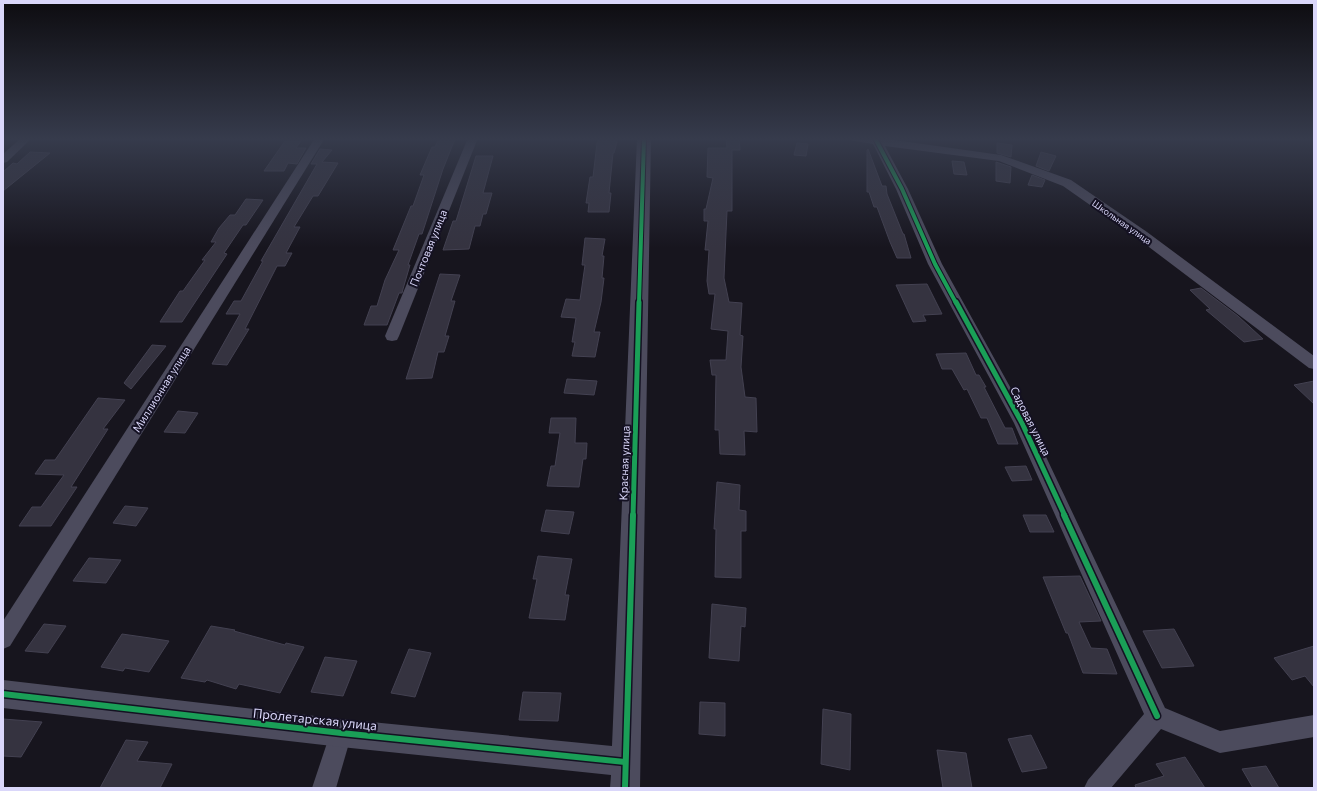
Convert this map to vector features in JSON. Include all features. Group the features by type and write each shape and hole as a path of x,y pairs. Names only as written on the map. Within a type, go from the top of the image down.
{"street":[{"name":"Миллионная улица","path":"3,639 297,175"},
{"name":"Почтовая улица","path":"392,336 458,175"},
{"name":"Красная улица","path":"630,781 643,175"},
{"name":"Садовая улица","path":"895,175 935,264 1022,423 1157,716"},
{"name":"Школьная улица","path":"1046,175 1067,183 1142,235 1314,364"},
{"name":"Пролетарская улица","path":"3,694 341,733 630,781"},
{"path":"1096,788 1157,716 1220,742 1314,726"},
{"path":"324,788 341,733"}],"building":[{"path":"3,175 23,175 3,191"},
{"path":"311,175 331,175 318,196 313,196 294,227 300,227 286,253 292,253 285,266 277,266 245,329 249,329 227,365 212,364 240,314 226,314 234,301 241,301 263,261 261,261"},
{"path":"420,175 441,175 422,234 419,234 408,265 410,265 402,293 399,293 387,325 364,325 371,306 377,306 385,280 399,250 393,250 411,206 413,206 424,175"},
{"path":"470,175 488,175 483,193 492,193 486,214 483,214 480,226 475,226 469,249 443,250 453,221 456,221"},
{"path":"593,175 611,175 609,212 588,212 589,203 586,203 590,177 593,177"},
{"path":"707,175 732,175 732,211 727,211 724,278 729,302 742,303 740,335 743,336 741,367 745,397 756,398 757,432 744,431 745,455 720,454 719,430 715,430 716,375 712,375 710,360 726,360 728,331 711,329 715,294 709,294 707,281 709,250 705,250 708,221 704,221 704,209 706,209 713,178 707,177"},
{"path":"867,175 878,175 882,186 886,186 887,194 904,234 911,258 897,258 877,207 874,207 869,192 867,192"},
{"path":"996,175 1011,175 1010,183 996,181"},
{"path":"1032,175 1045,180 1042,187 1028,185"},
{"path":"246,199 263,200 246,225 243,225 224,253 227,254 182,322 160,322 180,291 183,291 205,260 202,260 216,242 211,242 219,228 230,215 235,215"},
{"path":"585,238 605,239 602,256 604,256 602,278 604,278 601,302 594,332 600,332 595,357 572,356 575,342 572,342 576,318 561,317 566,299 580,300 585,265 582,265"},
{"path":"440,274 460,275 451,301 455,301 445,336 449,336 444,352 438,352 432,378 406,379"},
{"path":"927,284 942,314 923,315 926,321 913,322 896,285"},
{"path":"1201,288 1238,316 1263,339 1244,342 1206,310 1210,309 1190,290"},
{"path":"152,345 166,346 131,389 124,383"},
{"path":"966,353 976,375 979,375 986,387 984,387 1005,428 1012,428 1018,444 998,444 987,418 981,418 967,389 964,390 952,369 942,369 936,354"},
{"path":"567,379 597,381 594,395 564,393"},
{"path":"1314,381 1314,404 1294,385"},
{"path":"98,398 125,400 103,429 108,429 71,487 77,487 51,526 19,526 32,507 41,507 64,475 35,474 45,460 55,460"},
{"path":"178,411 198,413 185,433 164,432"},
{"path":"551,418 576,418 575,443 587,443 586,459 583,459 579,487 547,486 551,466 555,466 560,433 549,433"},
{"path":"1026,466 1032,480 1012,481 1005,467"},
{"path":"717,482 740,485 739,510 746,511 746,531 741,531 741,578 715,577 716,529 714,529"},
{"path":"125,506 148,508 136,526 113,523"},
{"path":"546,510 574,512 569,534 541,531"},
{"path":"1023,515 1046,515 1054,532 1030,532"},
{"path":"538,556 572,559 565,595 569,595 565,620 529,618 537,579 533,579"},
{"path":"89,558 121,560 106,583 73,581"},
{"path":"1080,576 1101,621 1079,622 1091,648 1107,649 1117,674 1083,673 1068,633 1066,633 1043,577"},
{"path":"712,604 746,608 745,627 741,626 739,661 709,658"},
{"path":"44,624 66,626 48,653 25,651"},
{"path":"211,626 235,630 234,631 285,645 286,643 304,647 280,693 239,684 236,689 207,680 205,682 181,678"},
{"path":"1174,629 1194,666 1162,668 1143,631"},
{"path":"122,634 169,641 149,672 125,668 123,671 101,667"},
{"path":"1314,646 1314,687 1305,676 1292,680 1274,658"},
{"path":"409,649 431,653 415,697 391,693"},
{"path":"325,657 357,661 343,696 311,692"},
{"path":"523,692 561,693 558,721 519,720"},
{"path":"700,702 725,703 725,736 699,734"},
{"path":"823,709 851,714 850,770 821,764"},
{"path":"3,719 42,722 21,757 3,756"},
{"path":"1031,735 1047,768 1022,772 1008,739"},
{"path":"126,740 148,742 137,761 172,764 160,788 100,788"},
{"path":"937,750 966,753 972,788 943,788"},
{"path":"1185,757 1205,788 1136,788 1135,785 1164,776 1156,764"},
{"path":"1266,766 1279,788 1253,788 1242,769"}],"cycle path":[{"path":"625,788 643,175"},
{"path":"895,175 935,264 1022,423 1157,716"},
{"path":"3,694 341,733 625,762"}]}
